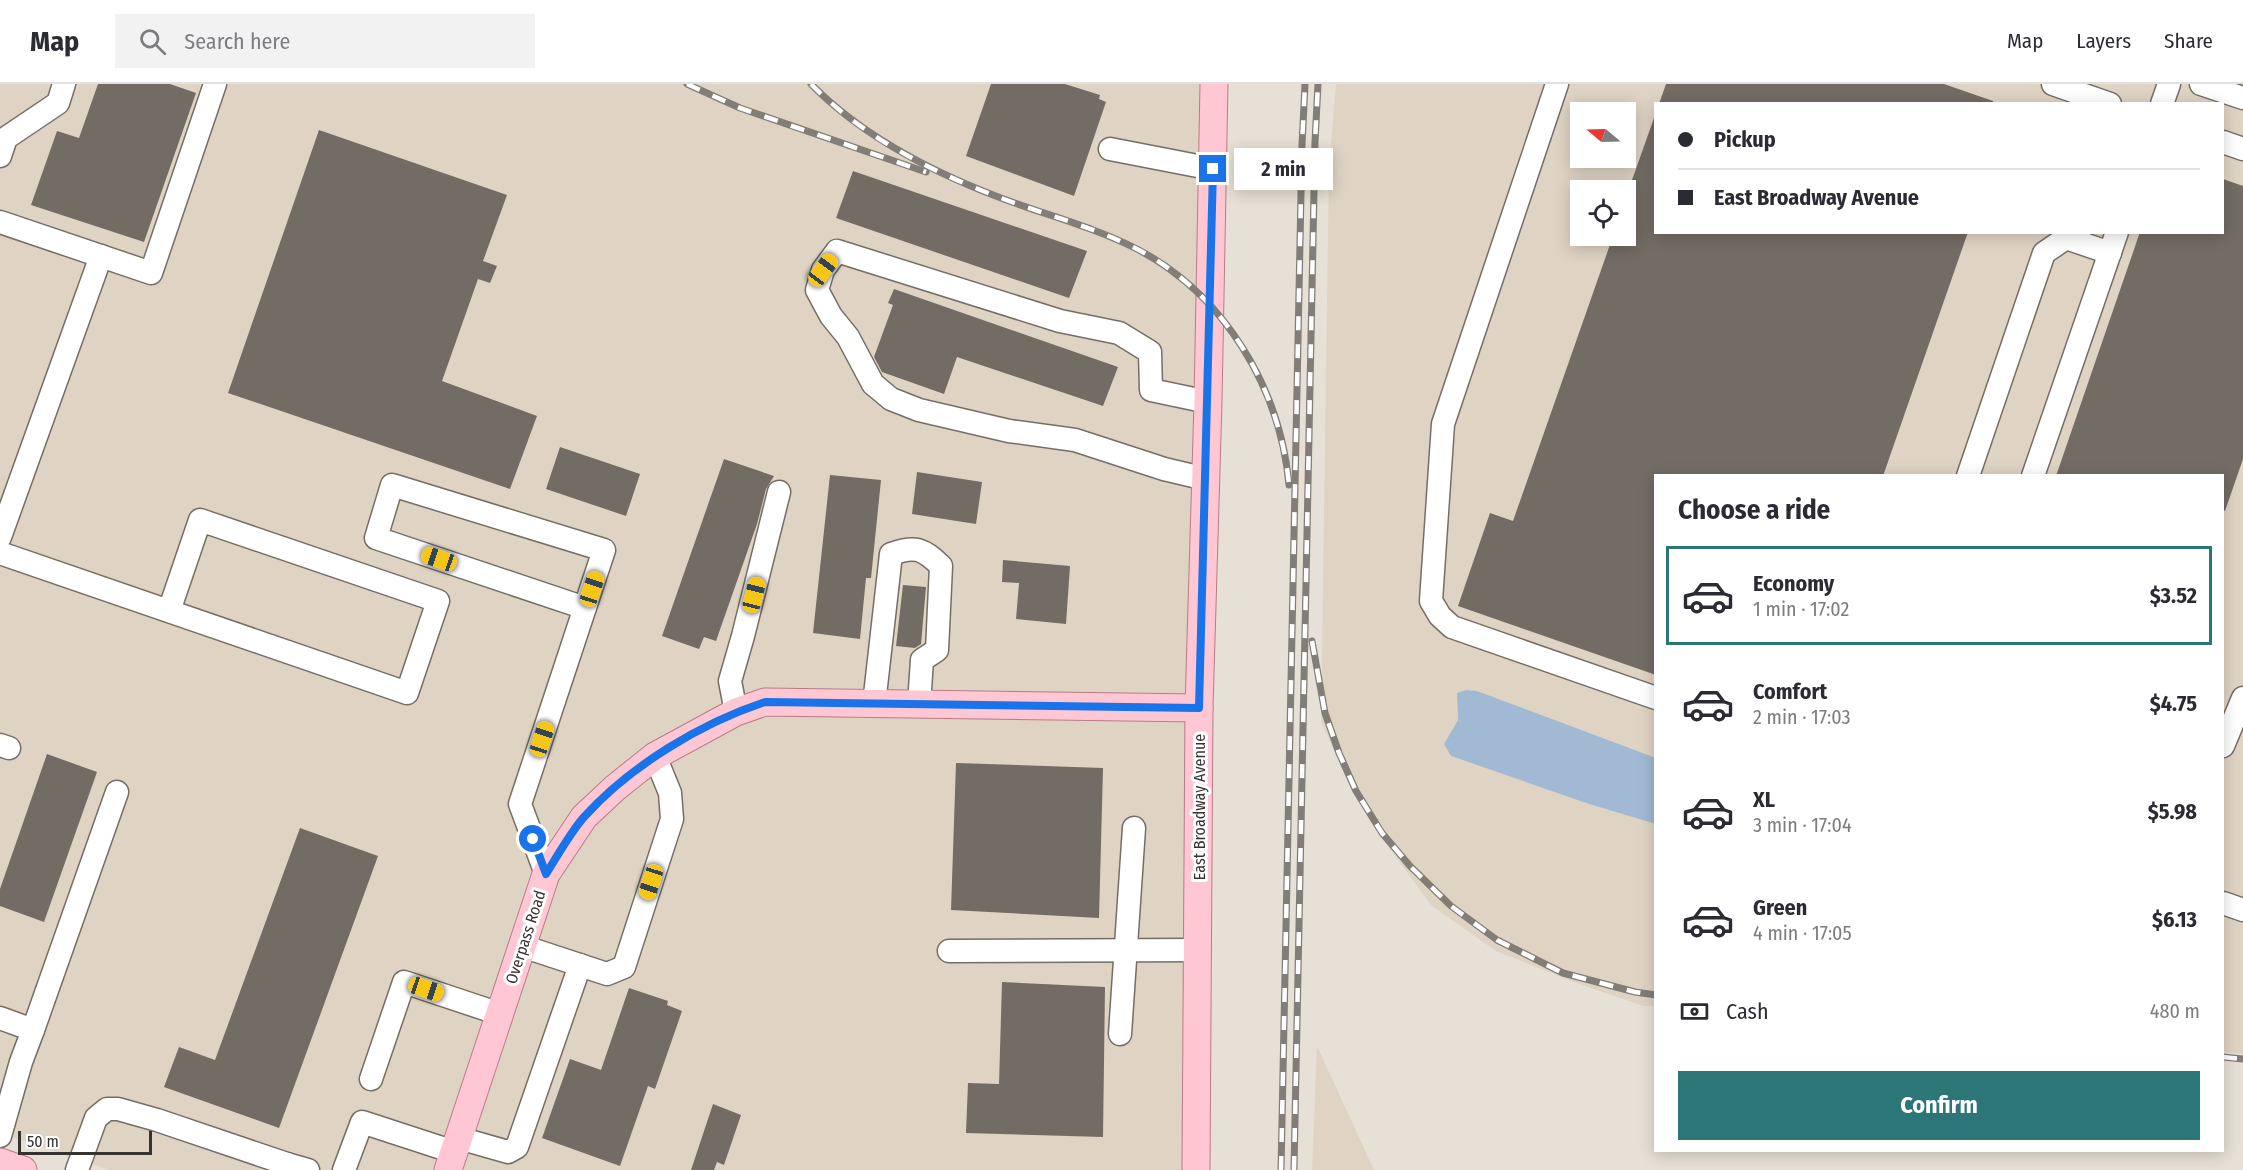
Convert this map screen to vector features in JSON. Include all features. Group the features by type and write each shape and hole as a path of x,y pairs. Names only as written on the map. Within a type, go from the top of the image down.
{"main road":[{"name":"East Broadway Avenue","path":"1196,1170 1199,708 1214,84"},
{"name":"Overpass Road","path":"454,1153 546,874 584,817 655,756 736,712 765,702 1199,708"},
{"path":"0,1162 22,1170"}],"lane":[{"path":"0,156 6,138 58,103 64,84"},
{"path":"0,222 151,273 215,84"},
{"path":"1557,84 1443,424 1431,601 1440,616 1452,627 1654,697"},
{"path":"2053,84 2097,101"},
{"path":"2163,102 2169,84"},
{"path":"2201,84 2243,98"},
{"path":"2224,142 2243,149"},
{"path":"1110,149 1213,169"},
{"path":"1969,474 2044,253 2066,238 2114,243 2034,474"},
{"path":"1206,479 1164,469 1075,440 1009,431 919,410 891,399 873,384 848,338 831,316 817,290 823,270 837,251 1060,321 1119,333 1150,352 1151,390 1208,402"},
{"path":"0,537 100,256"},
{"path":"546,874 520,804 585,608 604,550 392,485 376,538 585,608"},
{"path":"736,712 730,681 744,636 779,492"},
{"path":"0,553 407,693 438,601 200,520 169,611"},
{"path":"874,704 891,554 905,549 926,551 941,566 937,650 922,660 919,704"},
{"path":"2224,744 2243,698"},
{"path":"522,946 607,974 624,967 672,819 670,792 655,756"},
{"path":"0,1136 33,1030 117,792"},
{"path":"1120,1035 1134,828"},
{"path":"2224,903 2243,910"},
{"path":"949,951 1198,950"},
{"path":"344,1170 362,1122 454,1153 508,1152 517,1147 580,965"},
{"path":"371,1079 404,982 500,1014"},
{"path":"0,1018 33,1030"},
{"path":"77,1170 96,1118 107,1109 118,1109 157,1120 285,1167 308,1170"}],"shaded area":[{"path":"0,84 1203,84 1189,698 764,693 575,812 438,1170 110,1170 0,1133"},
{"path":"1336,84 2243,84 2243,1054 2224,1052 2224,474 1654,474 1654,757 1477,691 1466,690 1457,694 1458,720 1444,744 1451,756 1589,804 1654,823 1654,1006 1643,1006 1574,982 1496,951 1431,905 1383,839 1340,763 1321,722 1329,168"},
{"path":"767,712 1189,717 1186,1170 459,1170 555,878 592,823 623,795 697,743"},
{"path":"1317,1046 1374,1170 1312,1170"}],"water":[{"path":"1466,690 1477,691 1654,757 1654,823 1589,804 1451,756 1444,744 1458,720 1457,693"}],"building":[{"path":"98,84 170,84 196,93 144,242 31,205 57,131 79,138"},
{"path":"991,84 1065,84 1100,95 1099,99 1106,102 1074,196 966,156"},
{"path":"1666,84 1944,84 1993,101 1993,102 1660,102"},
{"path":"1654,118 1654,234 1967,234 1884,474 1654,474 1654,674 1458,606 1490,513 1513,521 1609,246 1636,246 1636,180 1632,180"},
{"path":"319,130 507,195 483,261 497,266 490,283 478,279 442,381 537,416 510,489 228,393"},
{"path":"853,171 1087,251 1069,298 836,218"},
{"path":"2224,179 2243,186 2243,459 2225,511 2224,474 2057,474 2139,234 2224,234"},
{"path":"894,289 1118,367 1103,406 957,357 944,394 882,372 874,357 893,305 888,303"},
{"path":"560,447 640,474 626,516 546,489"},
{"path":"724,459 774,476 766,489 757,524 716,641 704,637 699,649 662,636"},
{"path":"917,472 982,482 976,524 912,514"},
{"path":"830,475 881,480 871,578 866,578 860,639 813,633"},
{"path":"1003,560 1070,566 1066,624 1016,619 1019,583 1002,582"},
{"path":"903,585 926,587 921,644 915,648 896,646"},
{"path":"47,754 97,772 44,922 0,906 0,889"},
{"path":"956,763 1103,768 1099,918 951,910"},
{"path":"300,828 378,856 279,1128 164,1087 179,1047 215,1060"},
{"path":"1002,982 1105,987 1103,1137 966,1133 968,1083 999,1084"},
{"path":"629,988 668,1001 667,1005 682,1011 655,1089 648,1086 620,1166 542,1138 570,1059 601,1070"},
{"path":"713,1104 741,1115 724,1165 717,1162 714,1170 691,1170"}],"railway":[{"path":"687,84 740,108 926,172"},
{"path":"811,84 853,121 924,164 975,188 1121,241 1168,268 1197,292 1221,318 1243,348 1260,380 1274,414 1289,485"},
{"path":"1281,1170 1305,84"},
{"path":"1294,1170 1318,84"},
{"path":"1312,641 1325,713 1339,753 1356,791 1382,833 1410,866 1451,906 1497,940 1563,973 1654,995"},
{"path":"2224,1057 2243,1059"}],"route":[{"path":"533,839 546,874 584,817 655,756 736,712 765,702 1199,708 1213,169"}]}
